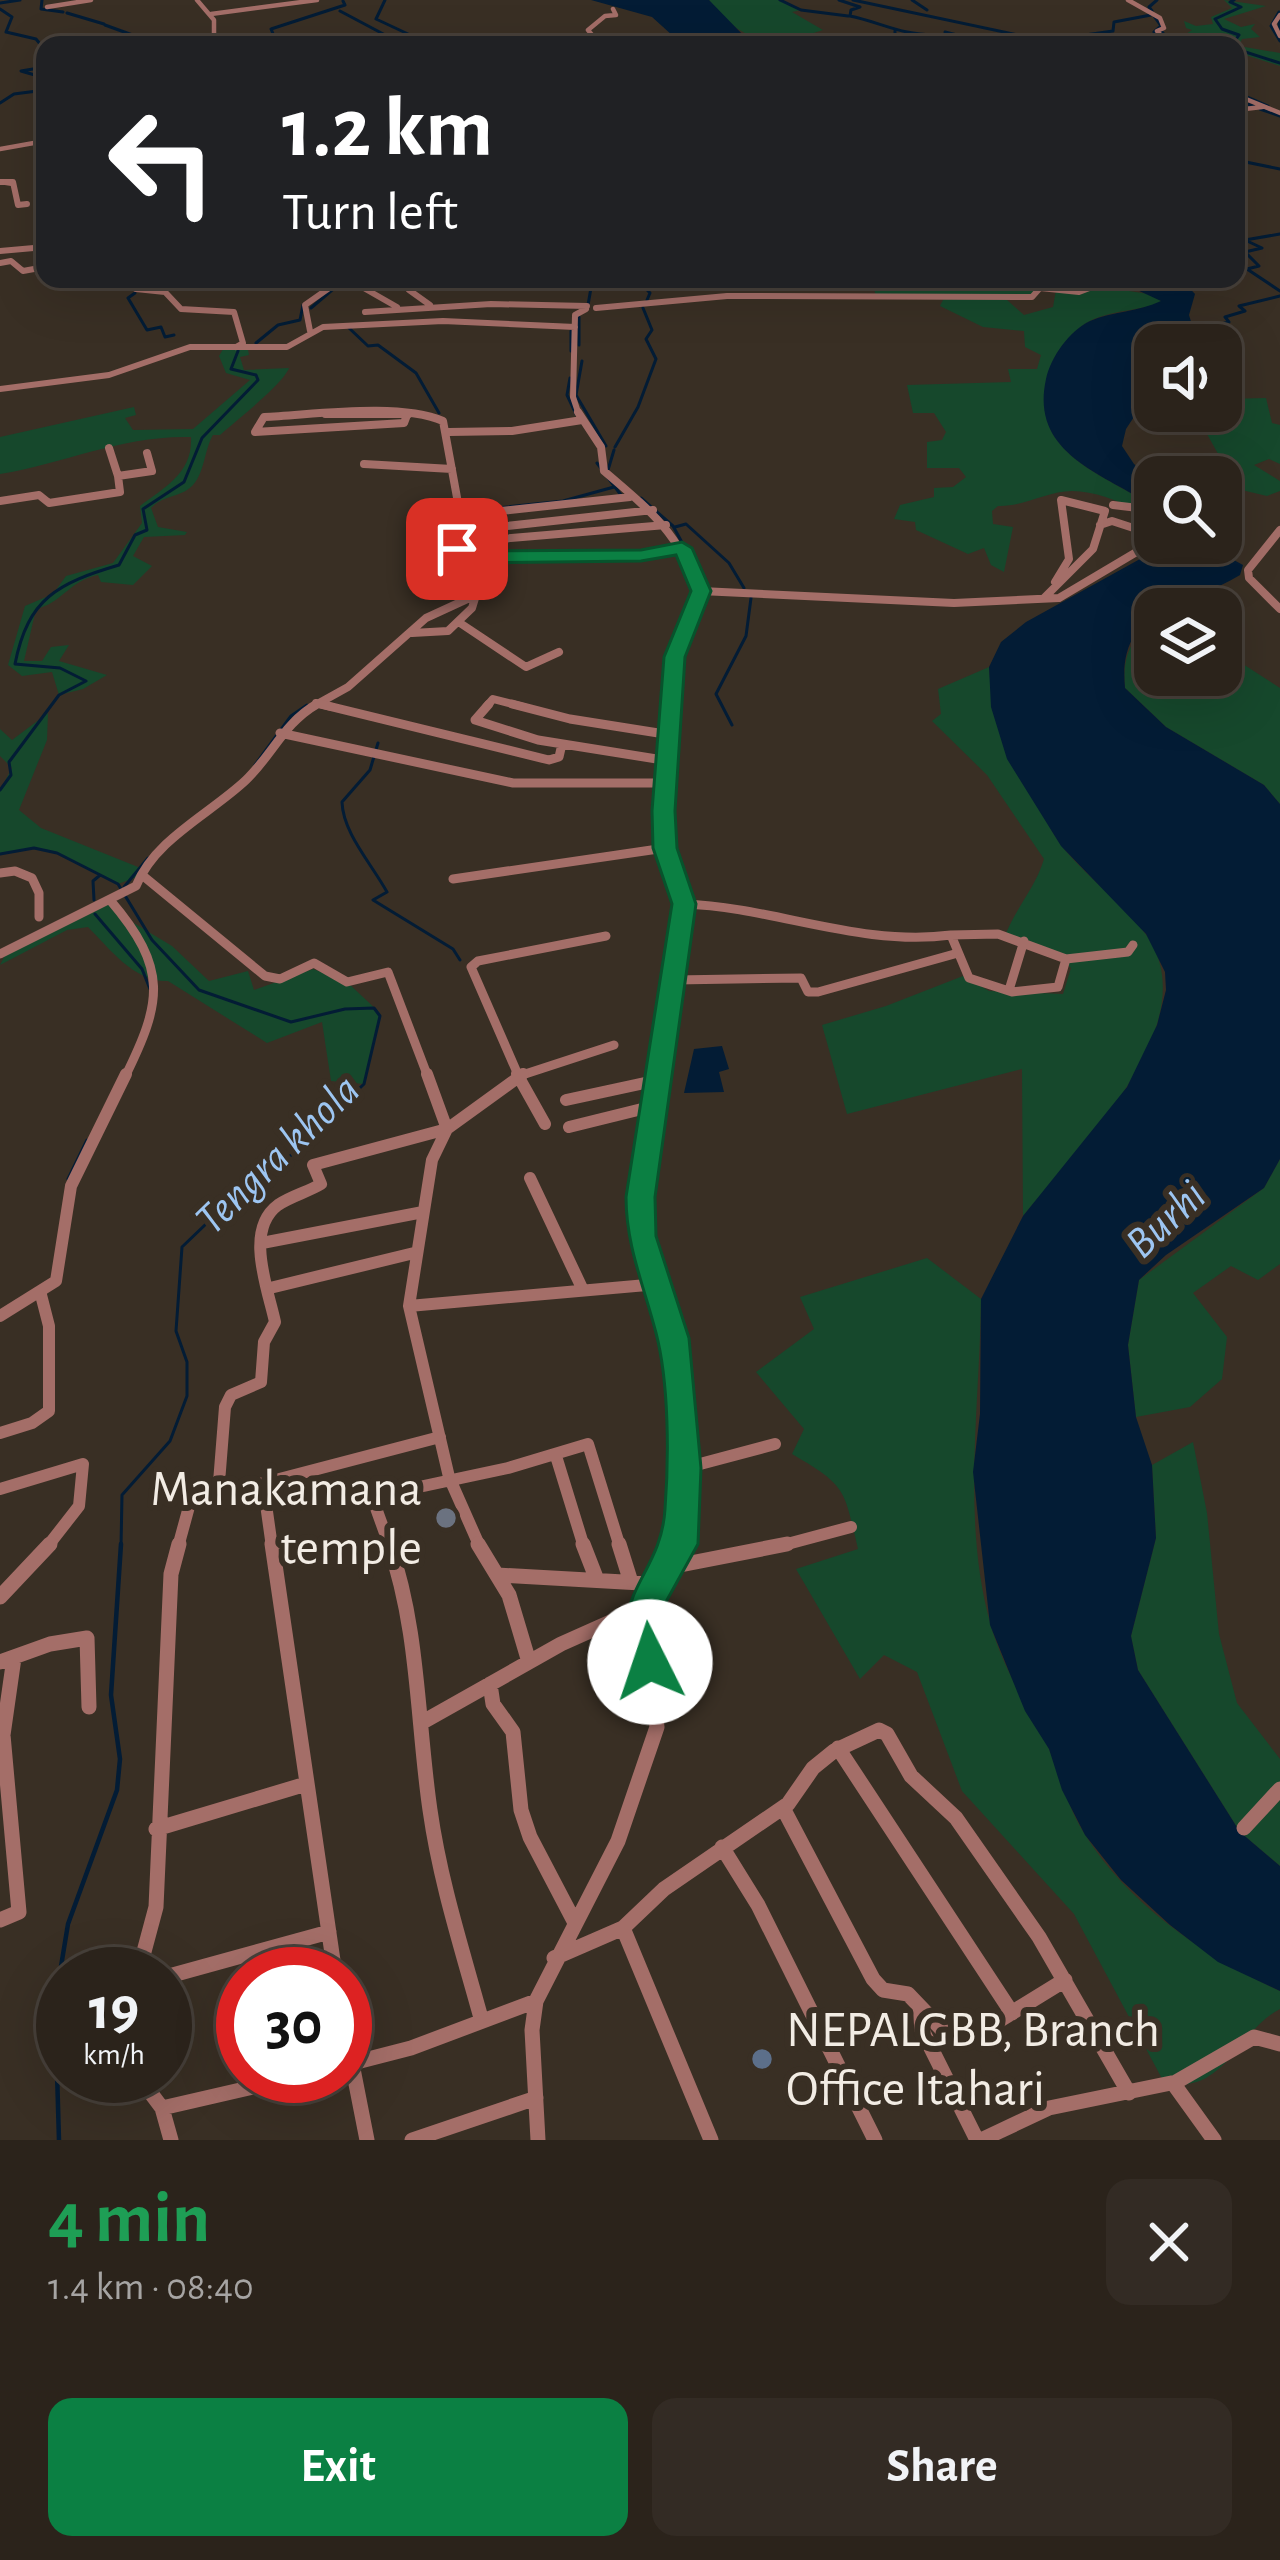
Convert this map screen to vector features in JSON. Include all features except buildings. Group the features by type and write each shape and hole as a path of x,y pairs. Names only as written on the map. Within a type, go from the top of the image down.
{"street":[{"path":"47,7 91,0"},
{"path":"197,0 210,12 217,36"},
{"path":"210,12 278,0"},
{"path":"210,12 317,0"},
{"path":"1127,0 1155,13 1164,23 1157,31 1162,36"},
{"path":"590,36 588,30 604,16 616,15 613,9"},
{"path":"1280,15 1274,24 1280,37"},
{"path":"1245,98 1280,113"},
{"path":"1245,109 1266,107"},
{"path":"0,136 15,146"},
{"path":"0,149 36,142"},
{"path":"0,182 13,182 18,205"},
{"path":"2,205 27,204"},
{"path":"0,251 36,248"},
{"path":"0,263 11,261 22,271 36,269"},
{"path":"137,288 167,293 181,309 232,311 243,343 236,347"},
{"path":"310,331 305,305 331,288"},
{"path":"362,288 400,308"},
{"path":"421,1723 644,1606 681,1544 685,1468 673,1338 641,1236 650,1107 675,980 684,904 662,848 674,657 701,591 667,525 604,471 601,448 572,394 577,363 575,315 591,307 596,288"},
{"path":"364,312 433,306 591,307 728,296 1006,299 1032,297 1040,288 1078,292 1089,288"},
{"path":"409,290 433,306"},
{"path":"0,389 98,377 190,346 287,347 310,331 431,321 574,327"},
{"path":"407,415 404,423 255,433 264,417 407,415 434,415 449,432 458,502 453,543 473,557"},
{"path":"449,432 512,431 582,420"},
{"path":"0,501 40,495 46,504 120,492 109,448"},
{"path":"118,476 150,472 147,453"},
{"path":"364,464 452,469"},
{"path":"455,516 630,497"},
{"path":"1043,598 1069,559 1061,500 1105,511 1098,540 1083,563 1055,582"},
{"path":"1114,505 1134,508"},
{"path":"526,509 530,554"},
{"path":"452,532 653,510"},
{"path":"1100,525 1112,520 1134,529"},
{"path":"453,543 667,525"},
{"path":"1280,530 1248,570 1249,578 1280,609"},
{"path":"476,595 458,569 473,557 641,555 682,548"},
{"path":"701,591 954,603 1059,598 1114,568 1134,550"},
{"path":"412,633 442,634 460,623 476,595"},
{"path":"0,935 3,952 133,888 172,838 248,778 280,734 316,703 348,687 426,618 476,595"},
{"path":"460,623 526,667 559,652"},
{"path":"669,761 562,744 475,720 493,699 570,719 671,735"},
{"path":"316,703 549,760 559,757 562,744"},
{"path":"280,734 513,783 668,783"},
{"path":"453,879 662,848"},
{"path":"0,873 15,871 32,878 39,893 39,916"},
{"path":"142,875 265,976 280,979 314,963 347,982 388,971 447,1129 432,1160 409,1306 449,1477 474,1537 522,1625 530,1662"},
{"path":"0,1316 56,1281 71,1186 148,1039 159,995 128,920 110,900"},
{"path":"684,904 717,905 814,927 914,940 998,934 1066,959 1128,952 1133,945"},
{"path":"951,935 972,980 1009,990 1058,988 1066,959"},
{"path":"545,1124 472,972 474,963 606,936"},
{"path":"1009,990 1024,941"},
{"path":"675,980 771,980 808,992 923,967 958,953"},
{"path":"218,1495 226,1407 231,1395 261,1382 264,1342 275,1322 262,1243 267,1216 277,1205 321,1184 313,1165 447,1129 518,1076 614,1045"},
{"path":"566,1100 654,1081"},
{"path":"569,1127 650,1107"},
{"path":"530,1178 582,1288"},
{"path":"262,1243 423,1212"},
{"path":"270,1288 414,1253"},
{"path":"409,1306 658,1284"},
{"path":"0,1433 49,1412 50,1326 40,1291"},
{"path":"145,1947 156,1906 156,1829 163,1785 173,1554 190,1503 440,1437"},
{"path":"481,2018 434,1835 406,1592 372,1497 449,1477 499,1473 588,1444 630,1579"},
{"path":"685,1468 775,1444"},
{"path":"556,1456 568,1504 597,1580"},
{"path":"0,1489 83,1463 80,1506 73,1520 8,1582 0,1597"},
{"path":"263,1483 331,1947"},
{"path":"670,1567 745,1555 851,1527"},
{"path":"497,1575 659,1584"},
{"path":"538,2140 532,2030 536,2001 618,1841 657,1727 644,1606"},
{"path":"0,1920 19,1912 3,1735 7,1660 50,1644 86,1638 89,1707"},
{"path":"490,1684 493,1704 513,1732 521,1810 530,1838 574,1921"},
{"path":"554,1958 623,1928 664,1889 783,1808 813,1768 838,1748 871,1730 887,1734 917,1785 956,1818 1065,1980 1129,2093"},
{"path":"838,1748 1012,2013"},
{"path":"156,1829 306,1784"},
{"path":"1244,1828 1280,1790"},
{"path":"783,1808 873,1978 883,1990 902,1990 954,2042 964,2042 1065,1980"},
{"path":"722,1847 758,1905 874,2140"},
{"path":"623,1928 711,2140"},
{"path":"192,1970 329,1932"},
{"path":"372,2058 412,2048 536,2001"},
{"path":"919,2007 922,2030 979,2140 1020,2115 1173,2083 1200,2073 1250,2036 1270,2036 1280,2044"},
{"path":"1173,2083 1214,2140"},
{"path":"162,2108 216,2096"},
{"path":"412,2140 536,2098"},
{"path":"158,2103 171,2140"},
{"path":"358,2103 367,2140"}],"green space":[{"path":"709,0 780,0 801,10 792,12 823,30 804,36 751,36"},
{"path":"1224,0 1266,6 1224,19 1241,27 1255,24 1251,29 1260,37 1186,34 1192,30 1184,21 1196,26 1213,24 1211,17 1232,8"},
{"path":"1245,47 1280,53 1280,66 1245,55"},
{"path":"874,288 1036,291 1032,297 1007,300 1024,315 1053,307 1055,288 1110,288 1155,295 1162,302 1083,325 1062,346 1047,379 1045,405 1061,445 1076,460 1134,496 1134,508 1083,492 998,506 992,511 993,524 1013,527 1004,572 991,565 984,548 968,554 916,530 915,522 894,519 900,505 934,497 934,488 953,487 966,477 959,468 927,468 927,442 942,440 946,432 934,413 913,413 907,385 1011,382 1008,369 1037,369 1041,355 1025,347 1024,331 983,327 940,306 944,298 876,296"},
{"path":"225,346 248,350 249,355 240,357 244,370 289,368 259,402 220,435 213,435 193,485 151,508 158,527 187,532 185,535 144,537 133,556 152,566 133,585 101,582 98,575 36,609 24,661 42,661 51,647 69,645 59,661 107,675 83,689 59,695 52,672 22,676 8,665 25,606 53,594 66,576 113,563 142,523 140,506 182,470 191,437 118,445 0,474 0,437 134,407 136,415 125,418 133,430 193,429 250,380 226,373 219,356"},
{"path":"1266,398 1272,423 1280,425 1280,464 1269,459 1254,465 1280,481 1280,491 1267,496 1242,490 1242,456 1219,456 1206,432 1242,432 1242,399"},
{"path":"1134,642 1134,696 1242,696 1242,664 1280,688 1280,804 1264,785 1166,727 1125,688"},
{"path":"989,667 1001,724 1053,834 1138,924 1161,971 1161,1008 1149,1046 1128,1085 1023,1216 1022,1069 847,1114 822,1025 963,976 989,991 1063,994 1071,968 1046,948 1006,933 1044,859 987,775 932,721 941,714 938,689"},
{"path":"48,713 47,740 19,810 41,828 143,869 142,875 118,884 57,853 34,848 0,854 0,790 12,768 0,756 0,729 12,740"},
{"path":"110,900 127,919 172,946 209,981 248,971 254,990 313,969 347,982 380,1013 364,1084 331,1081 322,1022 267,1043 168,981 134,970 88,927 67,930 0,965 7,951"},
{"path":"1280,1159 1280,1264 1258,1280 1231,1266 1193,1293 1227,1337 1222,1379 1190,1407 1136,1417 1128,1345 1139,1280 1264,1188"},
{"path":"927,1258 981,1299 974,1505 982,1586 1003,1658 1049,1749 1073,1812 1102,1859 1146,1906 1197,1945 1280,1991 1280,2009 1259,2024 1217,2071 1197,2082 1167,2088 1074,1914 962,1791 917,1672 884,1655 860,1679 796,1569 858,1549 840,1491 824,1474 792,1454 804,1429 756,1372 814,1329 800,1297"},
{"path":"1193,1442 1207,1513 1219,1634 1237,1703 1280,1759 1280,1866 1240,1832 1138,1670 1131,1636 1156,1538 1152,1465"}],"water":[{"path":"591,0 709,0 744,36 673,36 652,17"},
{"path":"1129,288 1189,288 1195,294 1189,315 1192,324 1134,324 1134,417 1122,446 1134,464 1134,496 1060,445 1044,405 1046,379 1052,362 1075,331 1098,318 1161,301"},
{"name":"Burhi","path":"1134,562 1243,565 1240,575 1214,588 1134,588 1134,637 1125,661 1125,688 1166,727 1264,785 1280,804 1280,1159 1264,1188 1166,1255 1139,1280 1128,1345 1136,1417 1152,1465 1156,1538 1131,1636 1138,1670 1240,1832 1280,1866 1280,1991 1218,1962 1170,1925 1121,1880 1085,1835 990,1625 973,1472 980,1414 981,1299 1023,1216 1127,1087 1157,1025 1166,990 1165,972 1146,934 1061,846 1007,759 991,707 989,667 1001,642 1026,622"},
{"path":"722,1046 729,1069 719,1072 724,1092 684,1093 694,1049"}],"waterway":[{"path":"0,3 20,0"},
{"path":"42,0 41,9 63,12"},
{"path":"385,0 376,19 412,36"},
{"path":"780,0 801,10 848,16"},
{"path":"839,0 860,7 851,10 850,16 907,32 946,36"},
{"path":"853,0 1023,36"},
{"path":"912,0 927,10"},
{"path":"1152,11 1149,7 1157,0"},
{"path":"1234,0 1230,2 1241,7 1215,19 1222,29 1238,36"},
{"path":"274,36 271,29 345,5 343,1"},
{"path":"0,9 12,17 6,32 36,39"},
{"path":"340,11 387,36"},
{"path":"1279,12 1271,26 1280,41"},
{"path":"67,13 104,24"},
{"path":"1078,36 1113,31 1114,22 1151,15"},
{"path":"1154,16 1161,26 1154,32 1158,36"},
{"path":"1279,21 1280,30"},
{"path":"105,25 135,36"},
{"path":"895,30 901,36"},
{"path":"945,32 961,36"},
{"path":"1162,32 1165,36"},
{"path":"1245,52 1280,63"},
{"path":"36,68 21,71 36,75"},
{"path":"0,103 14,94 36,91"},
{"path":"1245,96 1268,106"},
{"path":"1245,103 1256,107"},
{"path":"1260,109 1280,116"},
{"path":"1245,162 1280,169"},
{"path":"1280,234 1245,240 1262,248 1245,252 1259,266 1247,269 1280,291"},
{"path":"143,289 147,288"},
{"path":"311,308 334,288"},
{"path":"402,288 410,290"},
{"path":"588,305 591,288"},
{"path":"645,288 650,293 647,300"},
{"path":"135,293 128,298 147,330 161,327 165,337 174,335"},
{"path":"1221,324 1229,322 1225,317 1245,311 1239,306 1280,296"},
{"path":"256,343 278,325 300,320 303,305"},
{"path":"615,447 638,407 656,359 646,339 652,330 643,308"},
{"path":"579,317 579,345"},
{"path":"349,328 368,346 378,345 416,373 439,413"},
{"path":"571,331 571,351"},
{"name":"Tengra khola","path":"0,790 11,775 9,762 59,695 86,681 60,668 15,664 28,623 49,596 63,587 119,565 135,535 147,530 143,509 184,482 202,438 258,380 256,375 231,369 238,351"},
{"path":"582,361 576,395 606,446"},
{"path":"570,378 567,395 576,414"},
{"path":"608,470 614,450"},
{"path":"597,463 621,495"},
{"path":"469,511 563,501 614,487"},
{"path":"641,498 673,526 707,588"},
{"path":"675,527 686,524 729,563 744,588"},
{"path":"453,547 464,558 454,571 464,584"},
{"path":"677,754 680,656 708,595"},
{"path":"732,725 716,694 746,636 751,598"},
{"path":"665,731 667,669 684,624"},
{"path":"255,765 291,716 307,705"},
{"path":"378,743 370,770 342,802 352,836 387,892 373,900 453,949 460,960"},
{"path":"670,816 677,758"},
{"path":"658,844 661,788"},
{"name":"Tengra khola","path":"0,854 34,848 57,853 118,884 152,940 199,990 291,1022 345,1009 374,1008 380,1016 364,1084 286,1160 228,1206 230,1201 182,1247 176,1331 187,1362 187,1396 170,1441 122,1495 121,1547"},
{"path":"670,849 691,900"},
{"path":"661,853 672,883"},
{"path":"124,887 148,858"},
{"path":"94,900 93,881 99,876"},
{"path":"671,942 676,892"},
{"path":"95,914 142,969 150,989"},
{"path":"68,1179 87,1140"},
{"path":"639,1172 641,1161"},
{"path":"636,1220 638,1186"},
{"path":"667,1547 674,1531 675,1421"},
{"name":"Tengra khola","path":"59,2140 55,2003 68,1924 117,1790 120,1759 111,1695 121,1544"},
{"path":"657,1569 668,1544"}],"place":[{"name":"Manakamana temple","path":"446,1518"},
{"name":"NEPALGBB, Branch Office Itahari","path":"762,2059"}],"route":[{"path":"457,549 473,557 641,555 682,548 701,591 674,657 665,848 684,904 640,1197 641,1236 673,1338 685,1468 681,1544 644,1606 650,1662"}]}
